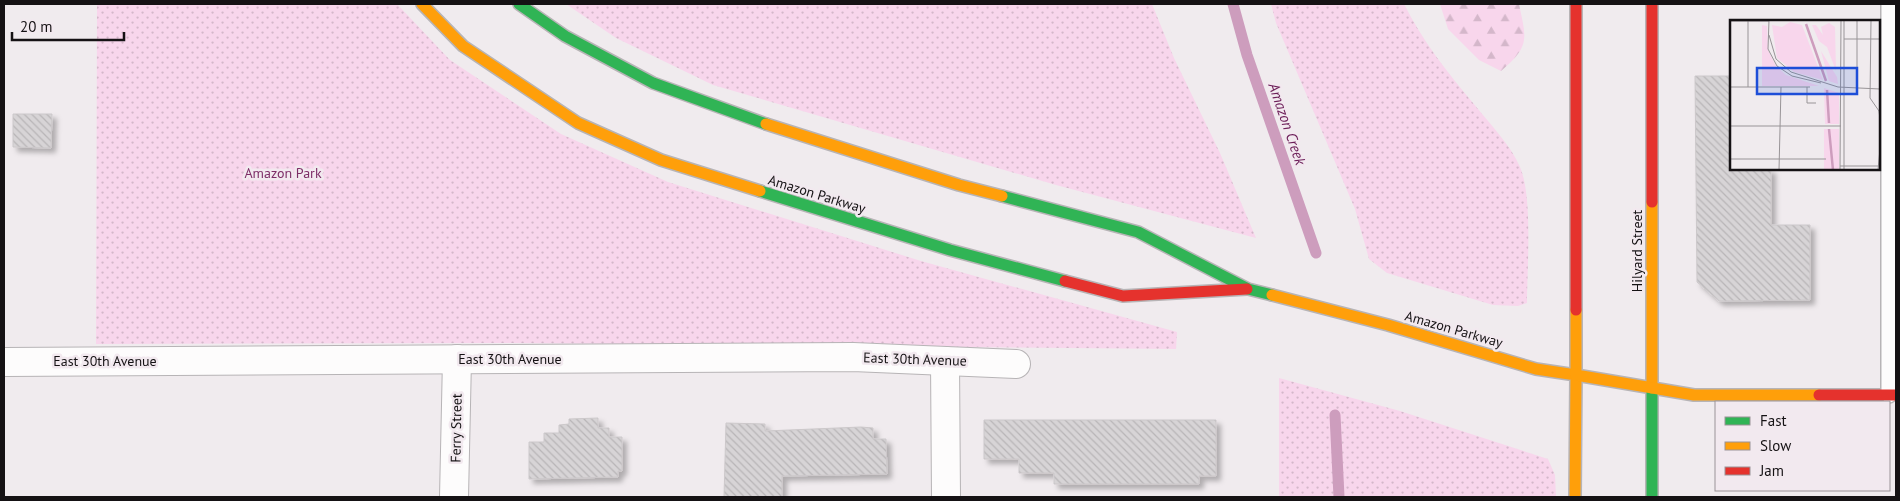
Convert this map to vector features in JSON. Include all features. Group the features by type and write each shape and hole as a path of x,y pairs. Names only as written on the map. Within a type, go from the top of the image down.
{"main road":[{"name":"Amazon Parkway","path":"422,4 463,46 578,123 661,160 950,250 1123,296 1248,289"},
{"name":"Amazon Parkway","path":"519,4 565,36 653,83 780,129 950,182 1138,232 1248,289 1388,325 1536,369 1652,388"},
{"path":"1575,497 1576,4"},
{"name":"Hilyard Street","path":"1652,4 1652,497"},
{"path":"1652,388 1694,394 1893,395"}],"street":[{"name":"East 30th Avenue","path":"4,362 853,357 1016,364"},
{"name":"Ferry Street","path":"454,497 457,359"},
{"path":"945,361 946,497"}],"lane":[{"path":"1889,4 1893,395"}],"green space":[{"name":"Amazon Park","path":"97,4 397,4 450,60 561,134 668,182 921,261 1177,332 1176,349 512,343 96,344"},
{"path":"566,4 1152,4 1174,58 1220,153 1256,238 1056,185 713,85 616,38"},
{"path":"1271,4 1404,4 1435,55 1505,142 1520,167 1527,196 1528,214 1527,303 1518,306 1493,305 1387,273 1369,259 1355,209 1276,23"},
{"path":"1440,4 1519,4 1524,34 1522,48 1501,71 1479,60 1448,29"},
{"path":"1279,378 1400,411 1548,459 1555,475 1556,497 1279,497"}],"building":[{"path":"1695,76 1730,76 1730,170 1771,170 1771,225 1810,225 1810,300 1719,301 1697,282"},
{"path":"13,114 52,114 51,148 13,147"},
{"path":"598,418 598,428 609,428 609,437 622,437 622,471 618,471 618,477 529,479 529,442 544,442 544,433 559,433 559,425 569,424 569,419"},
{"path":"984,420 1216,420 1216,476 1199,476 1199,484 1054,484 1054,473 1019,473 1019,459 984,459"},
{"path":"726,423 765,424 765,431 873,428 873,439 886,439 887,474 782,476 782,497 724,497"}],"waterway":[{"name":"Amazon Creek","path":"1233,4 1247,55 1316,253"},
{"name":"Amazon Creek","path":"1335,415 1339,497"}],"traffic: fast":[{"path":"519,4 565,36 653,83 766,124"},
{"path":"760,191 950,250 1065,281"},
{"path":"1002,196 1138,232 1248,289 1272,295"},
{"path":"1652,388 1652,497"}],"traffic: slow":[{"path":"422,4 463,46 578,123 661,160 760,191"},
{"path":"766,124 959,185 1002,196"},
{"path":"1652,202 1652,388"},
{"path":"1272,295 1388,325 1536,369 1576,375 1575,497"},
{"path":"1576,310 1576,375 1694,395 1819,395"}],"traffic: jam":[{"path":"1576,4 1576,310"},
{"path":"1652,4 1652,202"},
{"path":"1065,281 1123,296 1247,289"},
{"path":"1819,395 1896,395"}]}
